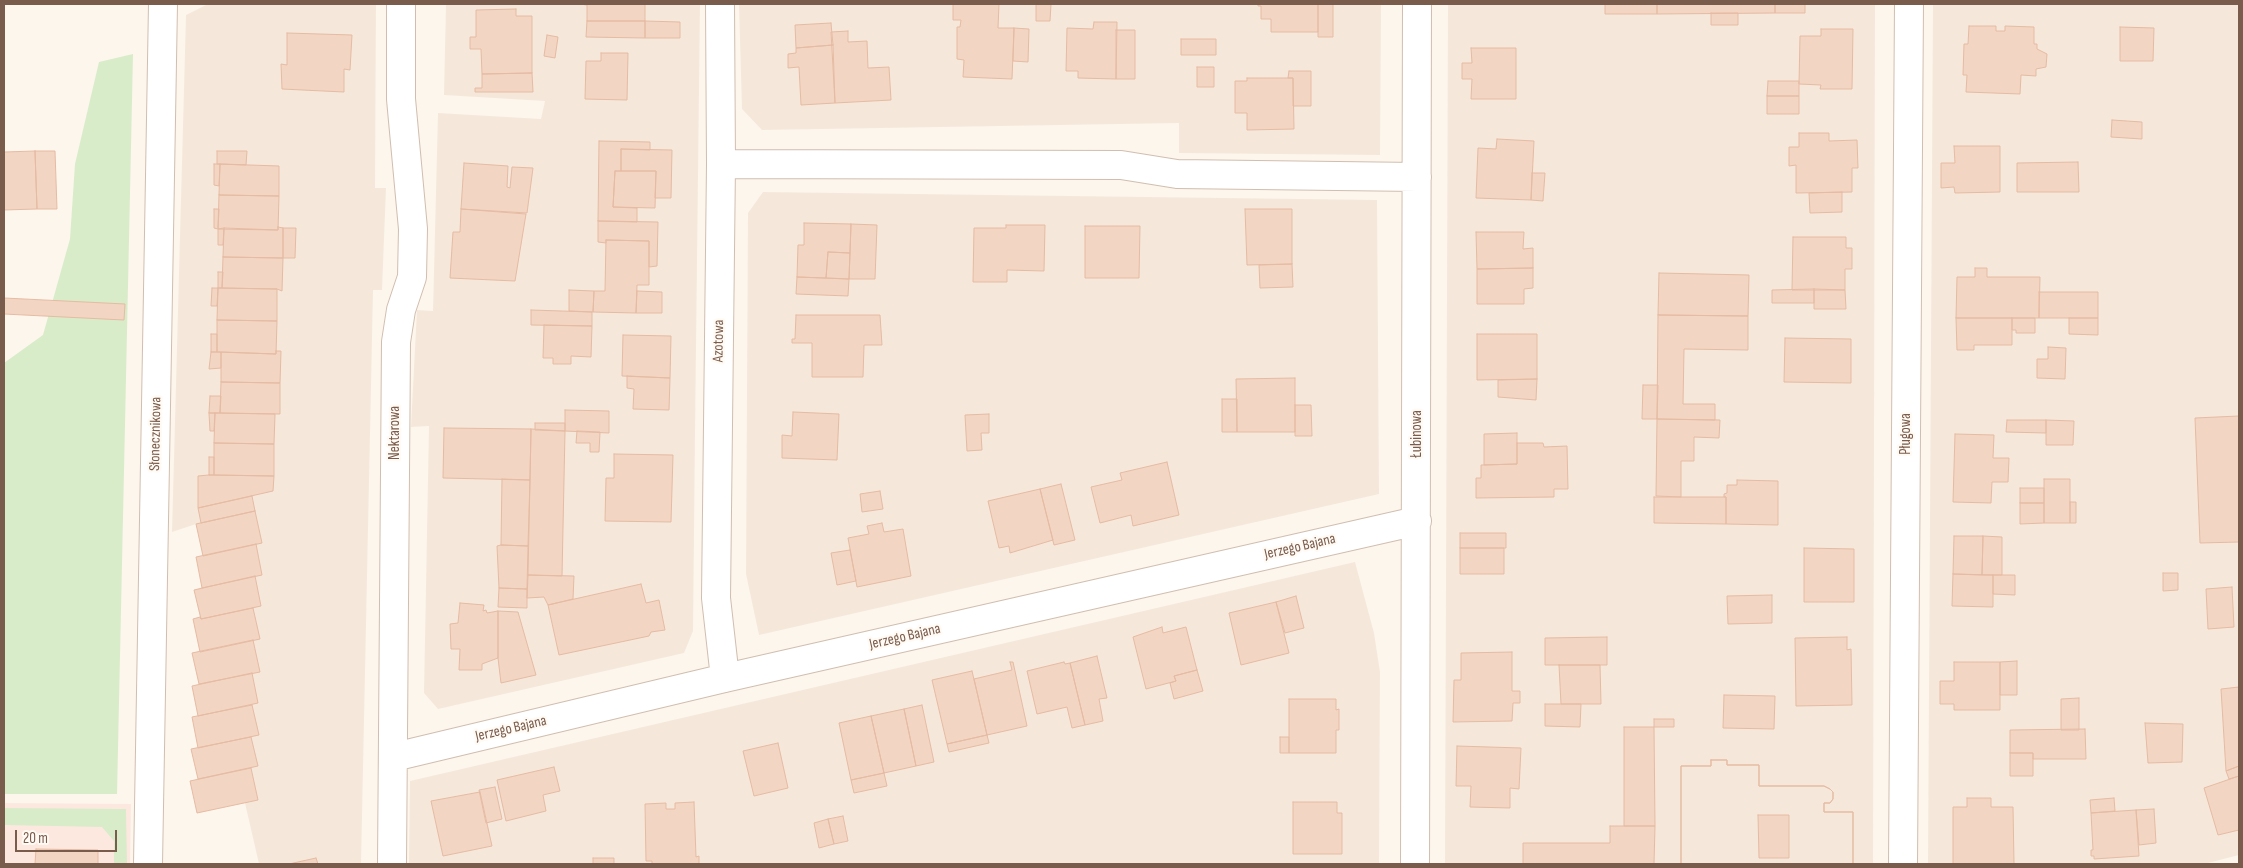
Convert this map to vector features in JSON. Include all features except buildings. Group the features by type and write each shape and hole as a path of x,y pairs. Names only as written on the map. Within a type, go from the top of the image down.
{"street":[{"name":"Słonecznikowa","path":"148,864 163,4"},
{"name":"Nektarowa","path":"392,864 396,342 401,310 412,277 413,229 401,100 401,4"},
{"name":"Azotowa","path":"720,4 721,164 716,598 725,678"},
{"name":"Łubinowa","path":"1415,864 1417,4"},
{"name":"Pługowa","path":"1903,864 1909,4"},
{"path":"721,164 1121,165 1176,174 1417,178"},
{"name":"Jerzego Bajana","path":"394,757 725,678 1417,521"}],"shaded area":[{"path":"208,4 376,4 375,188 386,188 382,290 373,290 361,864 259,864 245,803 197,813 190,781 198,779 191,749 198,748 192,717 198,716 192,686 199,684 192,653 200,651 193,619 200,617 194,590 202,587 196,557 203,556 196,524 172,532 186,15"},
{"path":"446,4 700,4 693,631 684,653 438,709 424,693 429,426 411,427 417,310 433,311 438,113 541,119 545,101 444,95"},
{"path":"739,4 1381,4 1380,155 1179,153 1179,123 762,130 742,109"},
{"path":"1448,4 1875,4 1873,864 1445,864"},
{"path":"1933,4 2239,4 2239,855 2204,864 1928,864"},
{"path":"763,192 1377,200 1379,494 759,635 746,574 748,213"},
{"path":"1355,562 1374,633 1380,672 1379,864 409,864 410,781"},
{"path":"4,803 131,804 130,864 4,864"}],"green space":[{"path":"133,54 117,794 4,794 4,363 43,335 70,239 75,164 99,62"},
{"path":"4,808 126,809 127,864 114,864 114,841 102,827 4,825"}]}
